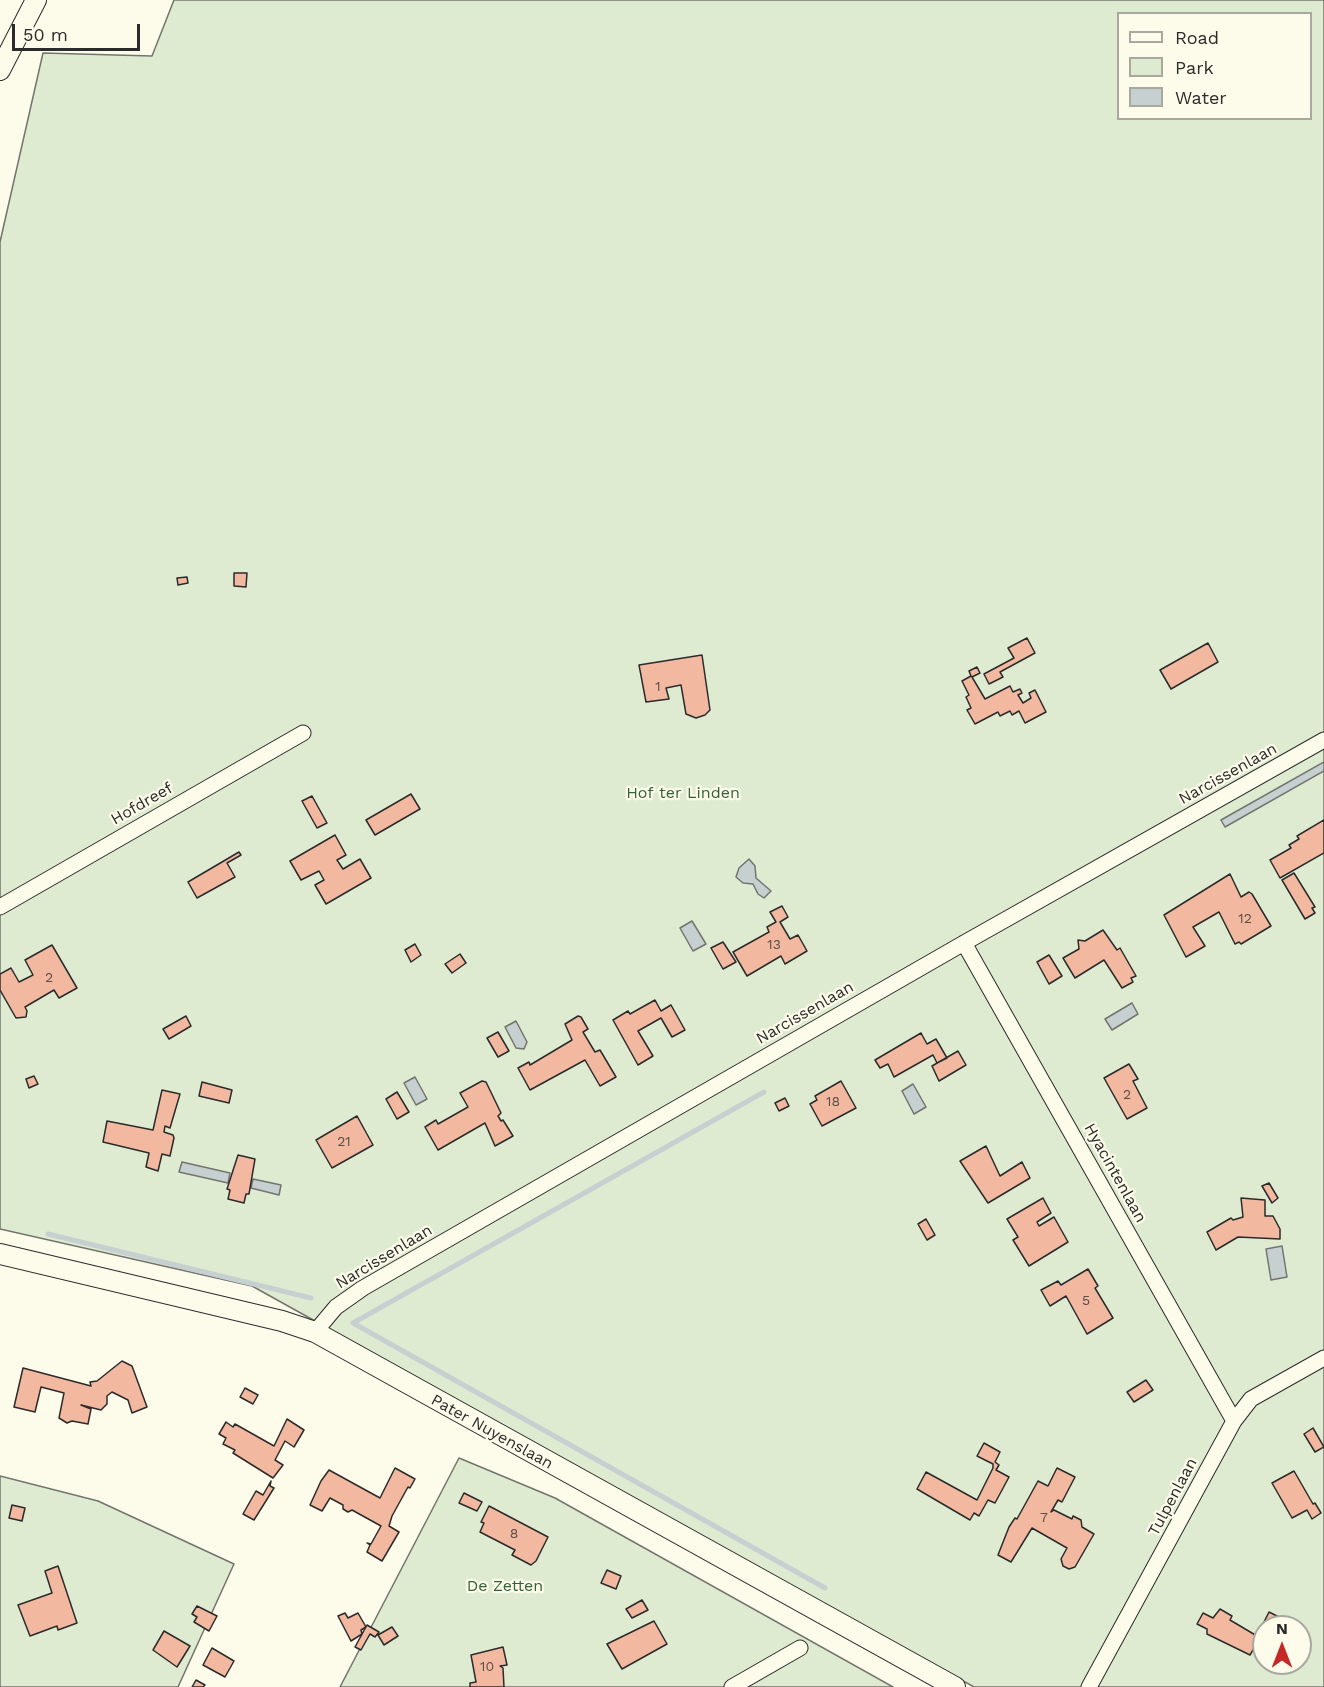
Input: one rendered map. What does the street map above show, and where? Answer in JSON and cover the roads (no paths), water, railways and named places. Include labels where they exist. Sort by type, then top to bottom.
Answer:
[{"type":"street","points":[[0,70],[36,0]]},
{"type":"street","name":"Hofdreef","points":[[0,907],[303,733]]},
{"type":"street","name":"Narcissenlaan","points":[[315,1332],[336,1307],[356,1292],[964,943],[1324,740]]},
{"type":"street","name":"Hyacintenlaan","points":[[964,943],[1234,1421]]},
{"type":"street","name":"Pater Nuyenslaan","points":[[0,1254],[282,1321],[315,1332],[955,1687]]},
{"type":"street","name":"Tulpenlaan","points":[[1089,1687],[1234,1421],[1251,1399],[1324,1358]]},
{"type":"street","points":[[732,1687],[800,1648]]},
{"type":"water","points":[[1324,762],[1324,771],[1225,827],[1221,820]]},
{"type":"water","points":[[749,859],[755,866],[756,878],[771,891],[764,898],[758,894],[753,884],[743,883],[736,877],[739,868]]},
{"type":"water","points":[[692,921],[706,944],[693,951],[680,928]]},
{"type":"water","points":[[1132,1003],[1138,1014],[1112,1030],[1105,1019]]},
{"type":"water","points":[[516,1021],[527,1042],[524,1049],[516,1048],[505,1027]]},
{"type":"water","points":[[415,1077],[427,1099],[416,1105],[404,1083]]},
{"type":"water","points":[[913,1084],[926,1107],[914,1114],[902,1091]]},
{"type":"water","points":[[182,1162],[230,1173],[228,1183],[179,1172]]},
{"type":"water","points":[[253,1179],[281,1185],[279,1195],[251,1188]]},
{"type":"water","points":[[1282,1246],[1287,1277],[1271,1280],[1266,1249]]},
{"type":"waterway","points":[[764,1092],[353,1323],[825,1588]]},
{"type":"waterway","points":[[48,1234],[311,1298]]},
{"type":"park label","name":"Hof ter Linden","points":[[683,793]]},
{"type":"park label","name":"De Zetten","points":[[505,1586]]}]
